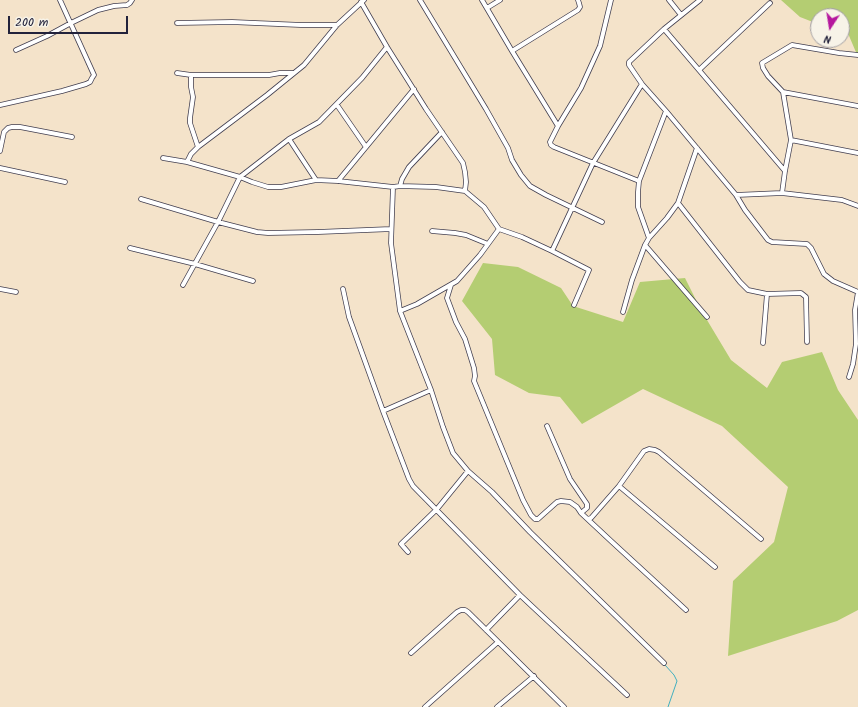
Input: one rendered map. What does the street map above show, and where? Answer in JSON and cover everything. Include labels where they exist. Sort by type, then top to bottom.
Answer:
[{"type":"street","points":[[0,105],[86,84],[90,82],[94,75],[60,0]]},
{"type":"street","points":[[16,50],[98,10],[114,6],[127,5],[132,0]]},
{"type":"street","points":[[420,0],[486,109],[508,148],[512,160],[530,186],[535,190],[602,222]]},
{"type":"street","points":[[482,0],[558,126]]},
{"type":"street","points":[[487,8],[500,0]]},
{"type":"street","points":[[512,51],[578,10],[580,7],[578,0]]},
{"type":"street","points":[[611,0],[600,46],[581,88],[550,139],[550,142],[554,147],[639,181]]},
{"type":"street","points":[[669,0],[681,15]]},
{"type":"street","points":[[700,0],[664,29],[629,62],[629,65],[642,84],[736,195],[745,210],[768,240],[772,242],[807,244],[812,248],[824,274],[832,281],[858,292],[856,344],[853,364],[849,377]]},
{"type":"street","points":[[187,162],[191,154],[198,147],[304,65],[337,25],[362,1],[387,47],[426,109],[463,163],[466,182],[465,191]]},
{"type":"street","points":[[699,70],[770,3]]},
{"type":"street","points":[[177,23],[232,22],[337,25]]},
{"type":"street","points":[[664,29],[785,171]]},
{"type":"street","points":[[782,193],[791,140],[783,92],[768,76],[762,63],[792,44],[858,55]]},
{"type":"street","points":[[183,286],[218,222],[240,177],[289,139],[319,122],[362,78],[387,47]]},
{"type":"street","points":[[177,73],[191,75],[269,75],[293,73]]},
{"type":"street","points":[[191,75],[190,87],[193,97],[190,123],[198,147]]},
{"type":"street","points":[[552,251],[593,163],[642,84]]},
{"type":"street","points":[[338,181],[414,90]]},
{"type":"street","points":[[783,92],[858,106]]},
{"type":"street","points":[[336,105],[366,147]]},
{"type":"street","points":[[649,238],[638,208],[639,181],[666,111]]},
{"type":"street","points":[[0,151],[4,132],[8,128],[12,127],[20,127],[72,137]]},
{"type":"street","points":[[400,186],[409,167],[442,132]]},
{"type":"street","points":[[289,139],[316,180]]},
{"type":"street","points":[[791,140],[858,153]]},
{"type":"street","points":[[623,312],[645,245],[678,203],[697,148]]},
{"type":"street","points":[[163,158],[187,162],[240,177],[268,187],[280,187],[316,180],[392,187],[436,187],[465,191],[484,207],[499,229],[522,237],[589,270],[574,305]]},
{"type":"street","points":[[0,168],[65,182]]},
{"type":"street","points":[[392,187],[391,243],[400,311],[431,390],[442,427],[453,453],[468,471],[492,492],[536,538],[664,663]]},
{"type":"street","points":[[736,195],[782,193],[842,200],[858,206]]},
{"type":"street","points":[[141,199],[257,232],[318,232],[391,229]]},
{"type":"street","points":[[678,203],[740,282],[748,290],[767,294],[801,293],[806,297],[807,342]]},
{"type":"street","points":[[400,311],[417,304],[457,281],[499,229]]},
{"type":"street","points":[[432,231],[466,235],[488,244]]},
{"type":"street","points":[[645,245],[707,317]]},
{"type":"street","points":[[130,248],[195,264],[253,281]]},
{"type":"street","points":[[451,285],[447,298],[456,322],[465,338],[474,368],[474,382],[523,500],[531,515],[535,519],[538,519],[557,502],[570,502],[686,610]]},
{"type":"street","points":[[0,289],[16,292]]},
{"type":"street","points":[[343,289],[349,317],[383,411],[413,486],[520,595],[627,695]]},
{"type":"street","points":[[763,343],[767,294]]},
{"type":"street","points":[[383,411],[431,390]]},
{"type":"street","points":[[546,426],[570,479],[587,504],[587,508],[581,513]]},
{"type":"street","points":[[588,519],[591,518],[619,486],[644,451],[649,449],[659,452],[761,539]]},
{"type":"street","points":[[408,552],[401,544],[437,509],[468,471]]},
{"type":"street","points":[[619,486],[715,567]]},
{"type":"street","points":[[486,630],[520,595]]},
{"type":"street","points":[[411,653],[461,610],[468,612],[564,707]]},
{"type":"street","points":[[425,707],[498,642]]},
{"type":"street","points":[[497,707],[534,676]]},
{"type":"green space","points":[[781,0],[858,0],[858,57],[850,38],[850,8],[810,8],[810,21],[800,17]]},
{"type":"green space","points":[[483,263],[518,267],[561,288],[573,306],[623,322],[640,282],[685,278],[701,310],[731,360],[767,388],[782,362],[822,352],[838,390],[858,420],[858,610],[837,621],[728,656],[733,581],[774,542],[788,487],[722,426],[643,389],[582,424],[560,397],[529,393],[495,375],[492,339],[462,301]]},
{"type":"waterway","points":[[665,665],[677,681],[668,707]]}]
